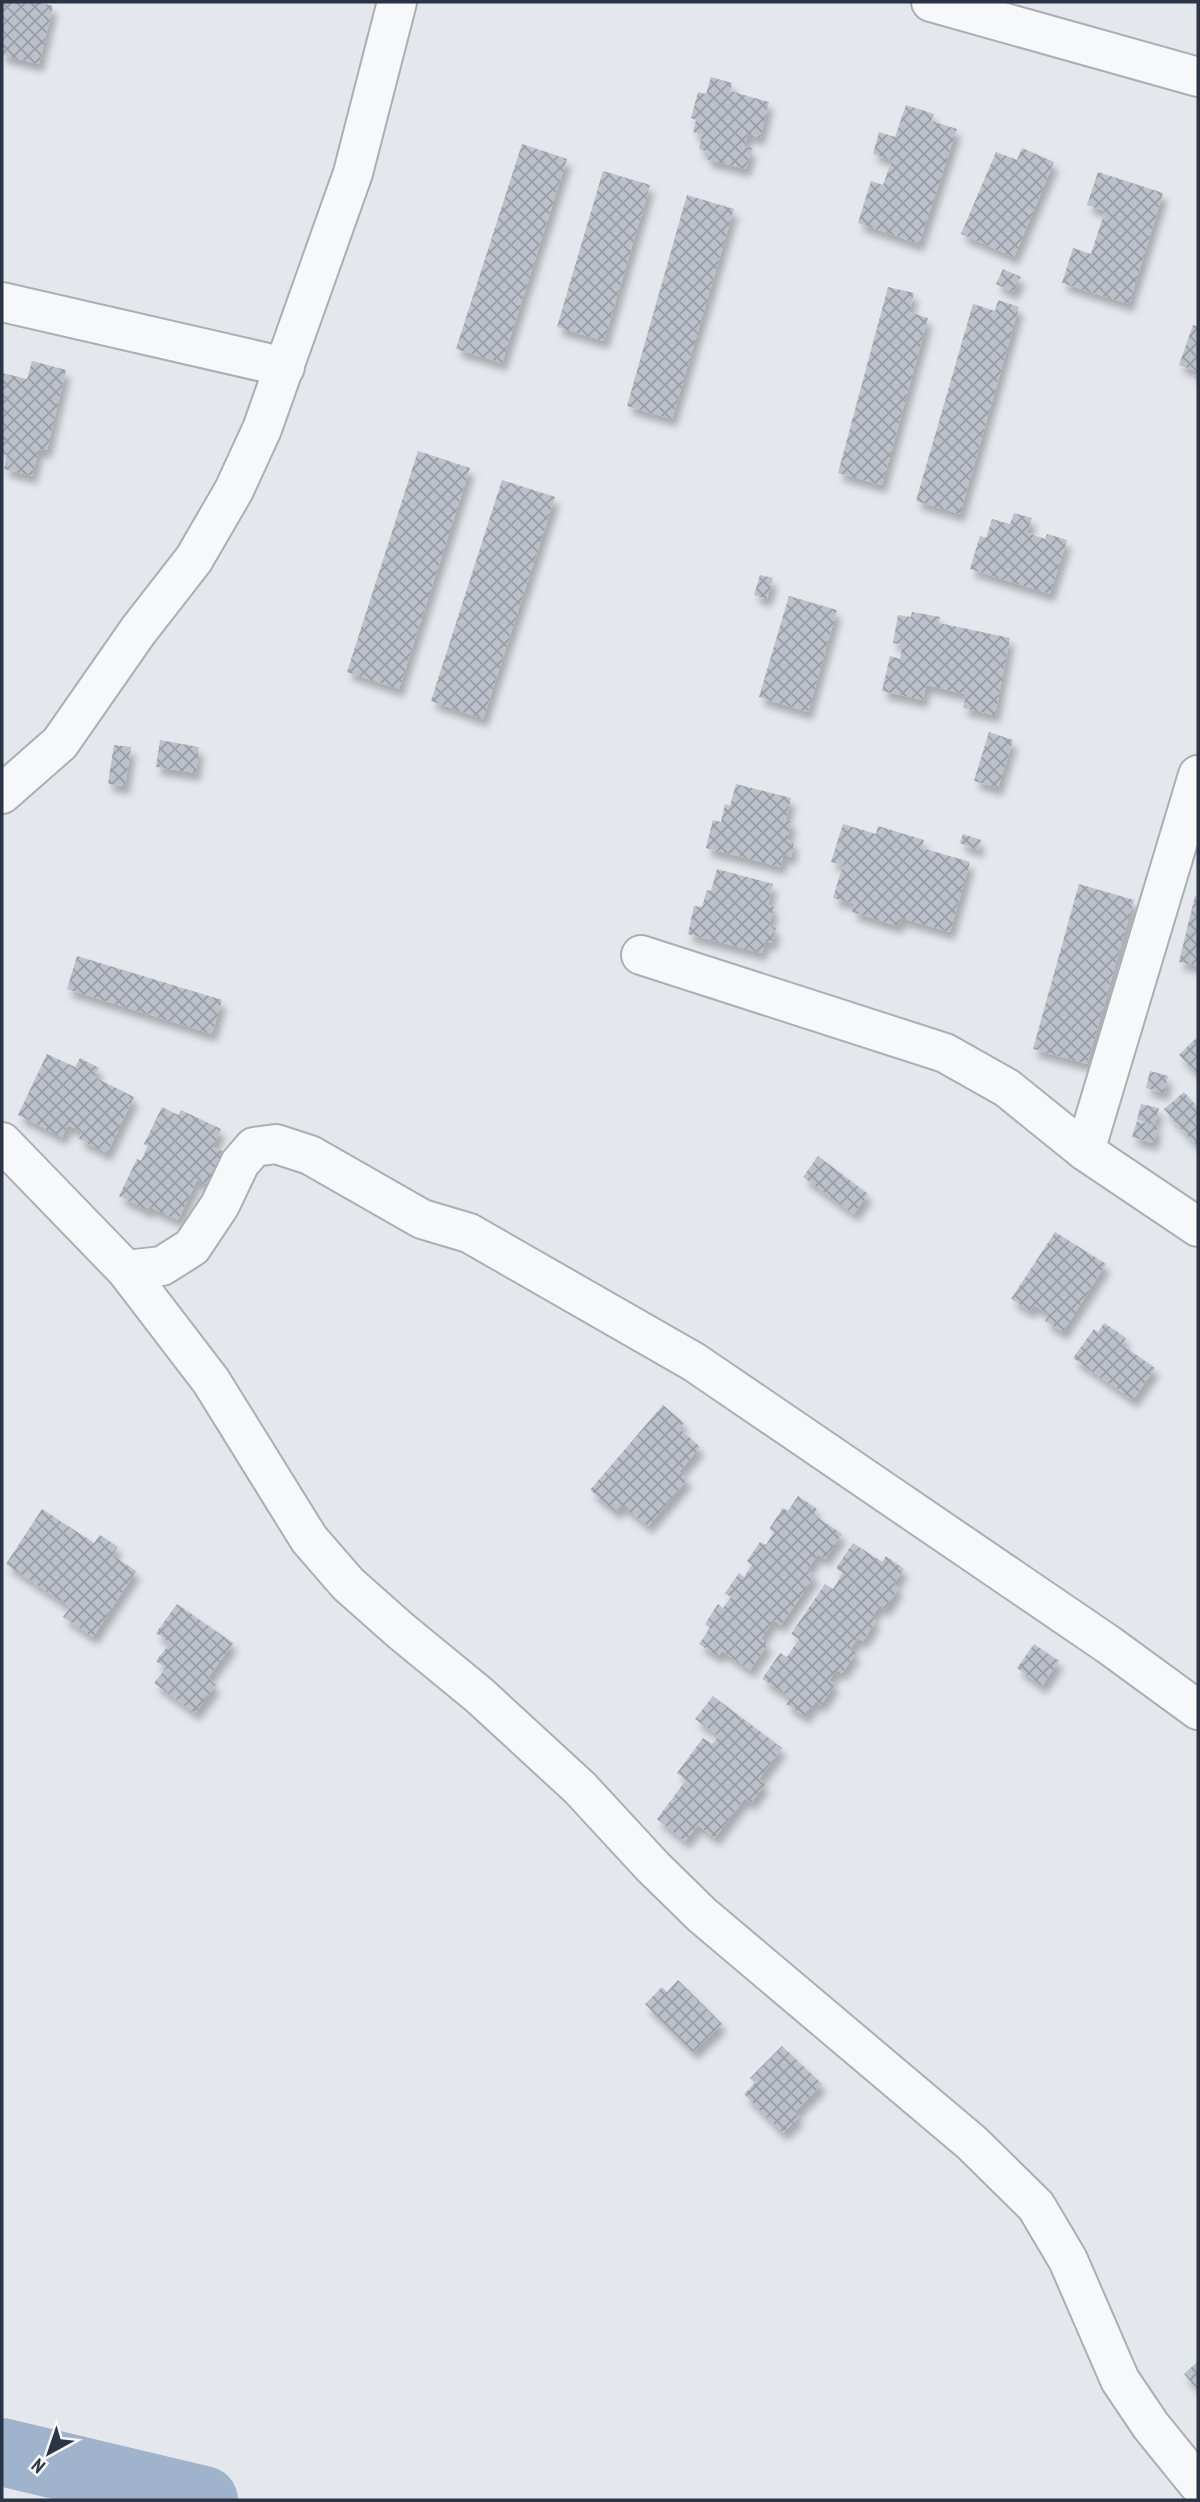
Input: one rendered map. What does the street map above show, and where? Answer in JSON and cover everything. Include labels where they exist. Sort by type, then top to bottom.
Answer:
[{"type":"street","points":[[2,794],[60,743],[138,631],[194,559],[234,490],[262,429],[353,173],[397,2]]},
{"type":"street","points":[[931,2],[1198,77]]},
{"type":"street","points":[[2,302],[285,366]]},
{"type":"street","points":[[1085,1151],[1198,775]]},
{"type":"street","points":[[641,955],[946,1054],[1007,1088],[1085,1151],[1198,1227]]},
{"type":"street","points":[[2,1142],[126,1270],[211,1381],[309,1539],[348,1584],[401,1632],[479,1695],[580,1788],[702,1915],[972,2143],[1036,2206],[1068,2260],[1120,2380],[1151,2426],[1198,2484]]},
{"type":"street","points":[[126,1270],[162,1266],[192,1247],[220,1205],[240,1163],[254,1147],[276,1144],[310,1155],[422,1219],[469,1233],[694,1362],[1109,1645],[1198,1710]]},
{"type":"building","points":[[2,2],[37,2],[53,6],[39,64],[2,55]]},
{"type":"building","points":[[711,77],[732,83],[730,91],[769,102],[760,138],[748,134],[744,146],[752,148],[746,169],[706,159],[708,152],[699,149],[702,135],[693,132],[696,120],[691,118],[698,92],[706,94]]},
{"type":"building","points":[[906,105],[934,114],[931,121],[957,129],[919,244],[858,223],[871,181],[883,185],[892,160],[873,154],[879,132],[895,137]]},
{"type":"building","points":[[522,144],[567,159],[502,363],[456,349]]},
{"type":"building","points":[[1022,148],[1054,162],[1014,257],[961,234],[996,152],[1017,160]]},
{"type":"building","points":[[603,171],[650,185],[604,341],[557,327]]},
{"type":"building","points":[[1098,172],[1163,193],[1129,304],[1062,283],[1073,248],[1091,254],[1105,211],[1087,205]]},
{"type":"building","points":[[687,195],[734,209],[672,419],[627,406]]},
{"type":"building","points":[[1003,269],[1021,277],[1013,292],[996,284]]},
{"type":"building","points":[[888,287],[914,293],[909,312],[928,318],[882,485],[838,473]]},
{"type":"building","points":[[998,300],[1019,307],[960,514],[916,501],[973,304],[995,311]]},
{"type":"building","points":[[1193,325],[1198,326],[1198,380],[1193,378],[1196,371],[1179,365]]},
{"type":"building","points":[[32,361],[66,370],[47,450],[39,449],[32,476],[4,469],[7,455],[2,454],[2,373],[27,379]]},
{"type":"building","points":[[418,451],[470,468],[399,689],[347,672]]},
{"type":"building","points":[[502,480],[555,497],[483,719],[431,701]]},
{"type":"building","points":[[1014,513],[1032,518],[1027,533],[1045,539],[1047,534],[1067,540],[1050,594],[970,569],[980,536],[986,538],[992,519],[1010,524]]},
{"type":"building","points":[[760,575],[773,578],[767,599],[754,595]]},
{"type":"building","points":[[789,596],[837,610],[808,712],[759,697]]},
{"type":"building","points":[[912,612],[940,617],[939,623],[1010,638],[995,715],[963,708],[966,694],[926,685],[923,700],[882,691],[890,656],[900,659],[903,645],[893,643],[898,615],[911,617]]},
{"type":"building","points":[[989,732],[1013,740],[998,788],[974,781]]},
{"type":"building","points":[[160,740],[199,747],[196,773],[156,767]]},
{"type":"building","points":[[114,745],[131,747],[125,786],[108,784]]},
{"type":"building","points":[[736,784],[791,798],[786,820],[792,821],[787,840],[794,842],[791,857],[783,855],[781,867],[706,848],[713,820],[721,822],[725,804],[730,806]]},
{"type":"building","points":[[843,824],[876,834],[878,826],[924,840],[922,848],[970,862],[950,932],[901,918],[898,926],[852,912],[855,904],[833,898],[843,865],[831,862]]},
{"type":"building","points":[[963,834],[981,840],[978,850],[960,843]]},
{"type":"building","points":[[717,869],[773,884],[768,905],[774,907],[769,926],[776,928],[772,943],[765,941],[762,953],[688,934],[694,906],[702,907],[707,890],[711,891]]},
{"type":"building","points":[[1079,884],[1134,900],[1087,1064],[1033,1049]]},
{"type":"building","points":[[1195,896],[1198,897],[1198,966],[1179,962]]},
{"type":"building","points":[[77,956],[222,1000],[212,1034],[67,989]]},
{"type":"building","points":[[1198,1036],[1198,1074],[1179,1055]]},
{"type":"building","points":[[47,1054],[75,1067],[80,1058],[99,1068],[94,1077],[134,1097],[107,1153],[79,1139],[82,1132],[68,1125],[62,1137],[18,1115]]},
{"type":"building","points":[[1150,1071],[1168,1076],[1164,1093],[1146,1088]]},
{"type":"building","points":[[1184,1092],[1198,1108],[1198,1141],[1195,1144],[1164,1109]]},
{"type":"building","points":[[1141,1104],[1159,1108],[1155,1124],[1137,1120]]},
{"type":"building","points":[[162,1107],[178,1115],[181,1110],[221,1129],[213,1147],[224,1152],[208,1184],[197,1180],[178,1220],[150,1207],[149,1211],[119,1196],[137,1159],[141,1161],[148,1146],[144,1144]]},
{"type":"building","points":[[1137,1121],[1158,1127],[1153,1143],[1132,1137]]},
{"type":"building","points":[[818,1156],[868,1194],[854,1214],[803,1177]]},
{"type":"building","points":[[1055,1232],[1106,1264],[1063,1332],[1045,1321],[1049,1314],[1034,1305],[1030,1311],[1011,1299]]},
{"type":"building","points":[[1104,1323],[1126,1338],[1122,1345],[1155,1368],[1133,1400],[1073,1358],[1094,1329],[1098,1332]]},
{"type":"building","points":[[663,1405],[684,1423],[679,1428],[700,1447],[679,1472],[688,1479],[648,1526],[622,1505],[616,1512],[590,1490]]},
{"type":"building","points":[[798,1496],[817,1509],[814,1515],[842,1534],[825,1559],[818,1554],[807,1570],[815,1575],[781,1625],[773,1620],[761,1639],[768,1644],[750,1670],[722,1651],[718,1656],[699,1644],[710,1628],[705,1624],[718,1604],[723,1608],[731,1597],[725,1593],[739,1573],[744,1577],[752,1565],[747,1561],[760,1542],[766,1545],[774,1532],[769,1529],[783,1508],[788,1511]]},
{"type":"building","points":[[42,1509],[94,1543],[100,1535],[118,1547],[112,1555],[136,1571],[93,1637],[63,1617],[70,1607],[6,1564]]},
{"type":"building","points":[[853,1543],[882,1562],[886,1556],[904,1569],[894,1584],[899,1588],[885,1609],[880,1605],[871,1618],[876,1621],[863,1641],[858,1638],[850,1649],[856,1653],[842,1673],[837,1670],[829,1680],[835,1684],[821,1705],[816,1701],[805,1716],[786,1704],[790,1697],[762,1679],[780,1653],[787,1657],[799,1639],[791,1634],[825,1584],[833,1589],[843,1573],[836,1568]]},
{"type":"building","points":[[177,1604],[233,1643],[208,1678],[216,1685],[195,1713],[154,1683],[166,1668],[156,1661],[170,1643],[156,1633]]},
{"type":"building","points":[[1034,1644],[1059,1661],[1042,1686],[1017,1668]]},
{"type":"building","points":[[713,1696],[782,1748],[759,1779],[765,1784],[751,1803],[745,1798],[715,1838],[698,1825],[685,1841],[657,1819],[686,1780],[677,1773],[703,1738],[712,1744],[719,1736],[695,1719]]},
{"type":"building","points":[[678,1980],[722,2024],[693,2052],[645,2004],[662,1987],[667,1992]]},
{"type":"building","points":[[782,2046],[822,2084],[795,2112],[799,2117],[783,2133],[744,2094],[755,2083],[750,2078]]},
{"type":"building","points":[[1198,2361],[1198,2390],[1184,2374]]},
{"type":"waterway","points":[[2,2452],[204,2500]]}]
